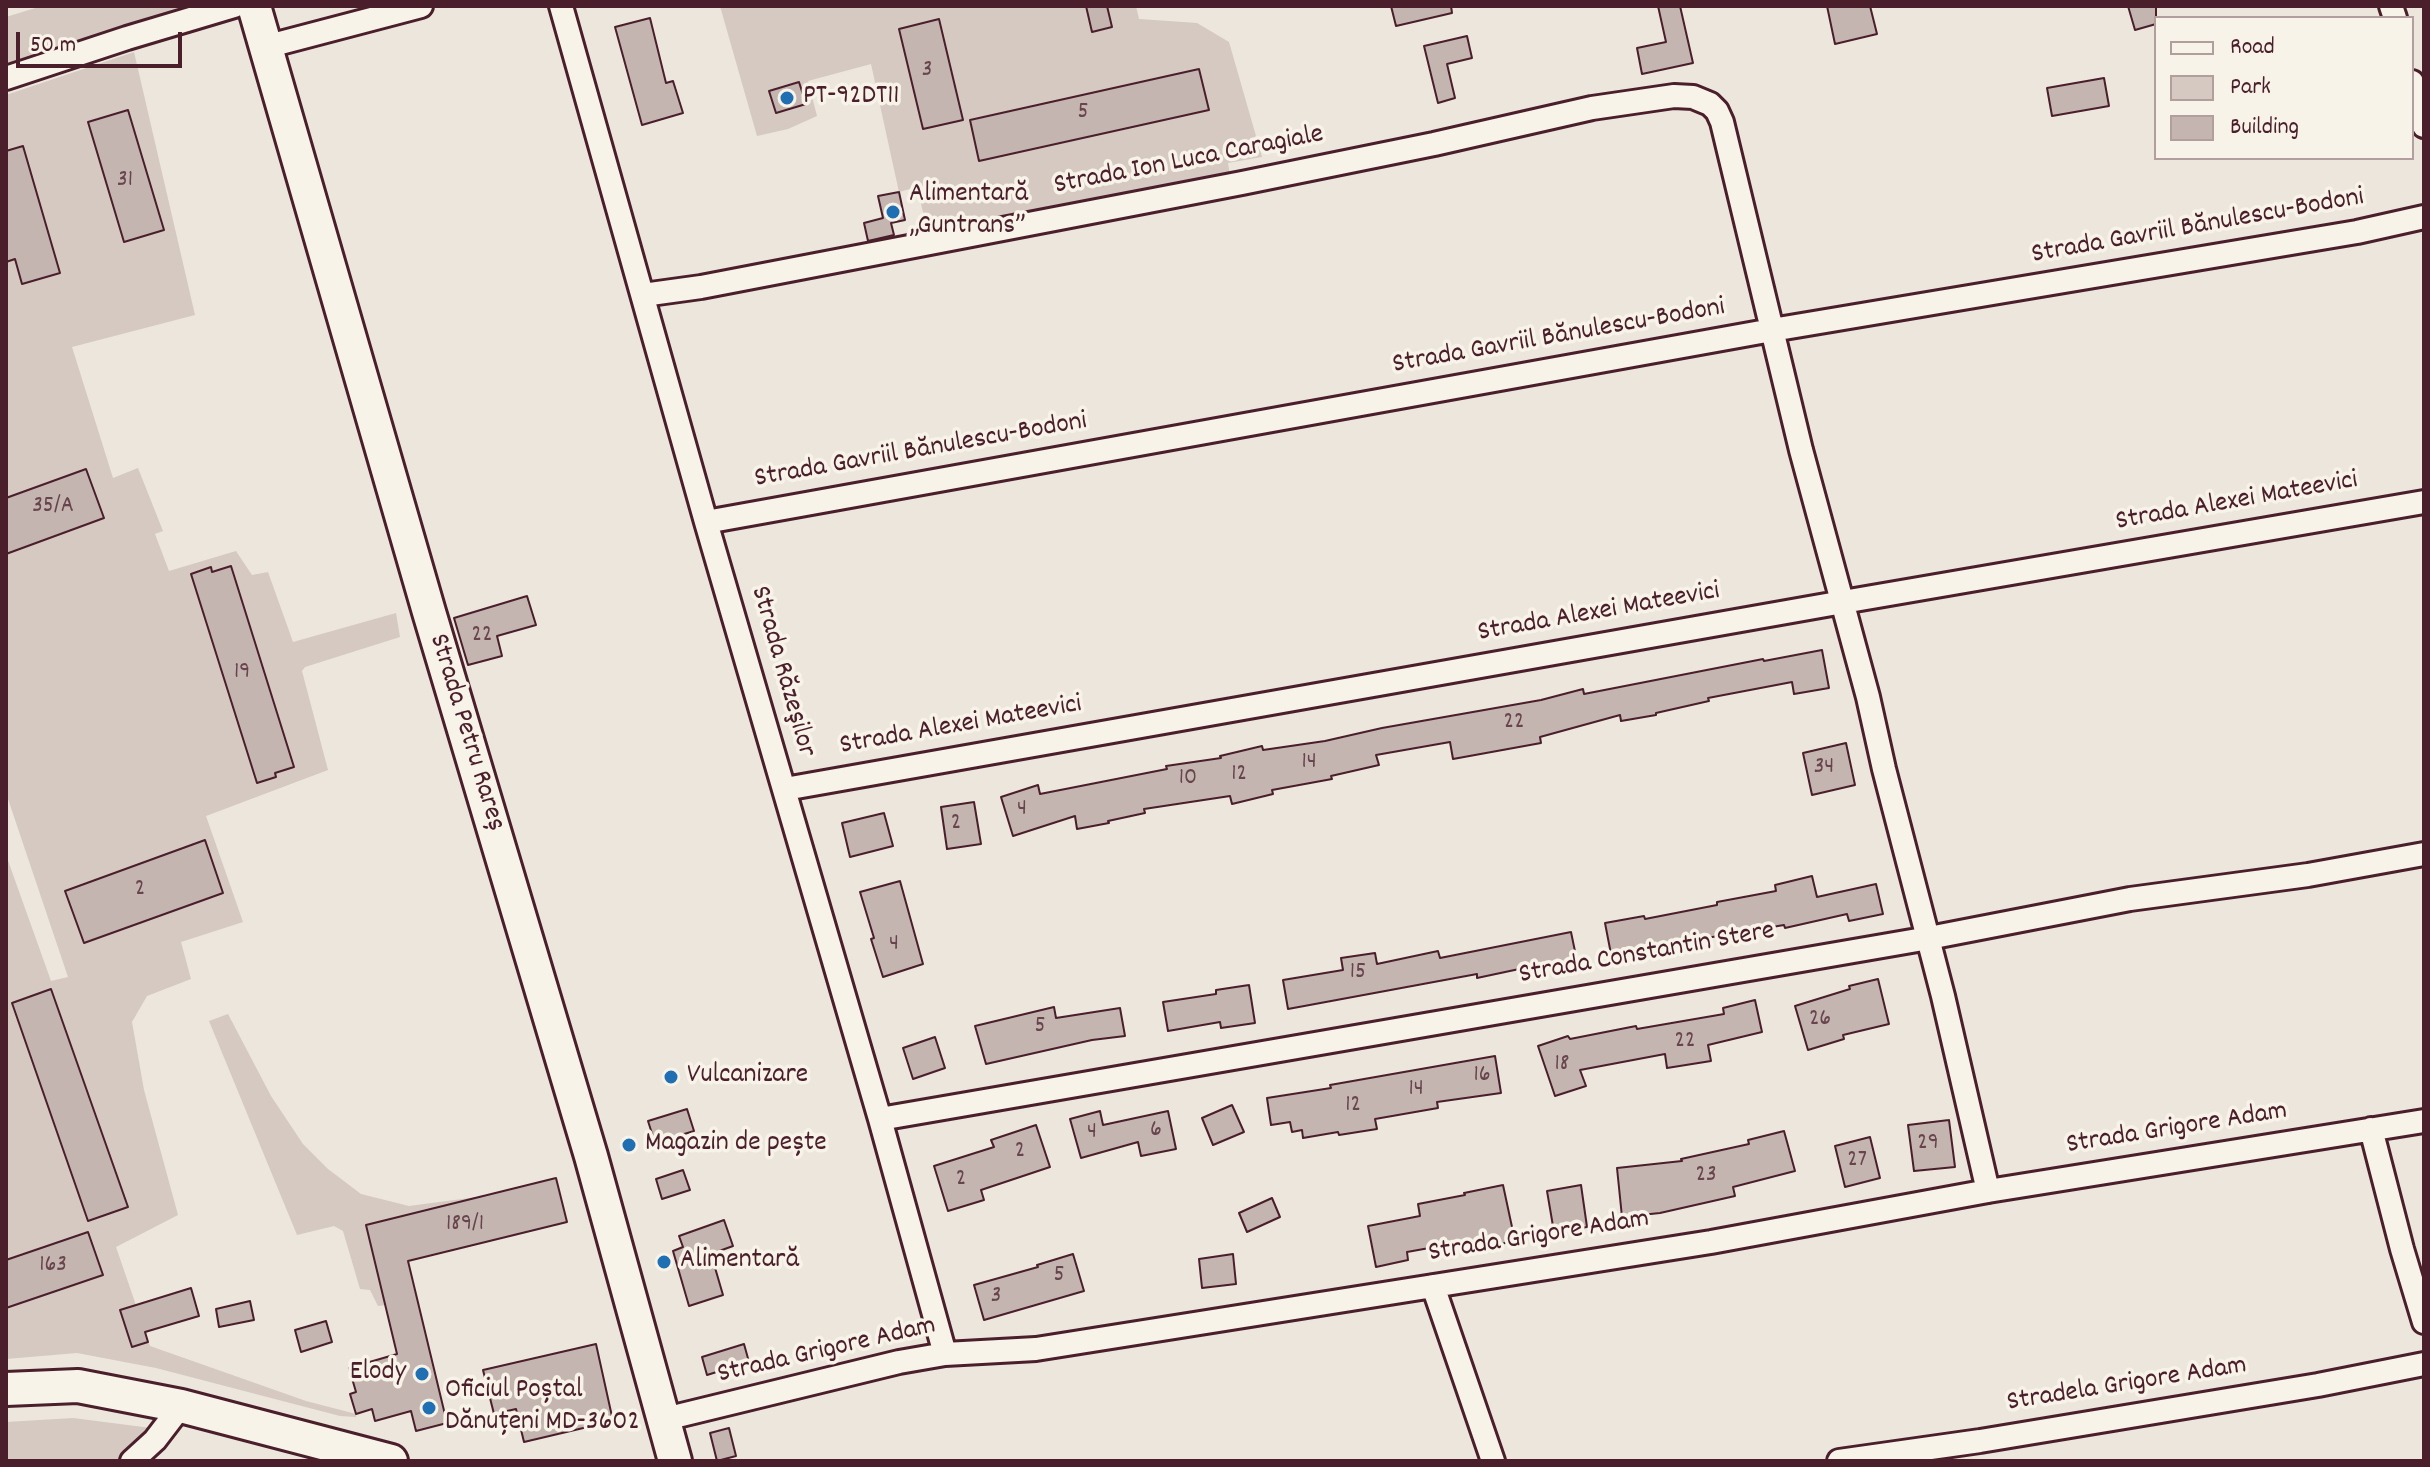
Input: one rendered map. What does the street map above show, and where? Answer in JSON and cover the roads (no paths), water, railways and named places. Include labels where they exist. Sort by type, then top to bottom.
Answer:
[{"type":"main road","name":"Strada Petru Rareș","points":[[254,6],[586,1140],[675,1461]]},
{"type":"main road","points":[[6,1389],[78,1386],[181,1406],[391,1461]]},
{"type":"street","points":[[6,78],[234,6]]},
{"type":"street","points":[[265,47],[421,6]]},
{"type":"street","name":"Strada Răzeşilor","points":[[561,6],[945,1354]]},
{"type":"street","points":[[2414,89],[2424,126]]},
{"type":"street","name":"Strada Ion Luca Caragiale","points":[[643,295],[701,287],[1227,186],[1592,108],[1674,96],[1699,98],[1714,106],[1722,122],[1772,330]]},
{"type":"street","name":"Strada Gavriil Bănulescu-Bodoni","points":[[706,522],[1772,330],[2357,232],[2424,217]]},
{"type":"street","points":[[1772,330],[1929,938],[1988,1191]]},
{"type":"street","name":"Strada Alexei Mateevici","points":[[785,789],[2424,502]]},
{"type":"street","name":"Strada Constantin Stere","points":[[880,1119],[1929,938],[2130,899],[2308,875],[2424,854]]},
{"type":"street","name":"Strada Grigore Adam","points":[[665,1419],[899,1362],[945,1354],[1036,1349],[1711,1242],[1988,1191],[2424,1121]]},
{"type":"street","points":[[2371,1129],[2424,1322]]},
{"type":"street","points":[[1433,1286],[1493,1461]]},
{"type":"street","name":"Stradela Grigore Adam","points":[[1839,1461],[2318,1385],[2424,1364]]},
{"type":"street","points":[[132,1461],[155,1440],[181,1406]]},
{"type":"place","name":"PT-92DT11","points":[[787,98]]},
{"type":"place","name":"Alimentară „Guntrans”","points":[[893,212]]},
{"type":"place","name":"Vulcanizare","points":[[671,1077]]},
{"type":"place","name":"Magazin de pește","points":[[629,1145]]},
{"type":"place","name":"Alimentară","points":[[664,1262]]},
{"type":"place","name":"Elody","points":[[422,1374]]},
{"type":"place","name":"Oficiul Poștal Dănuțeni MD-3602","points":[[429,1408]]}]
